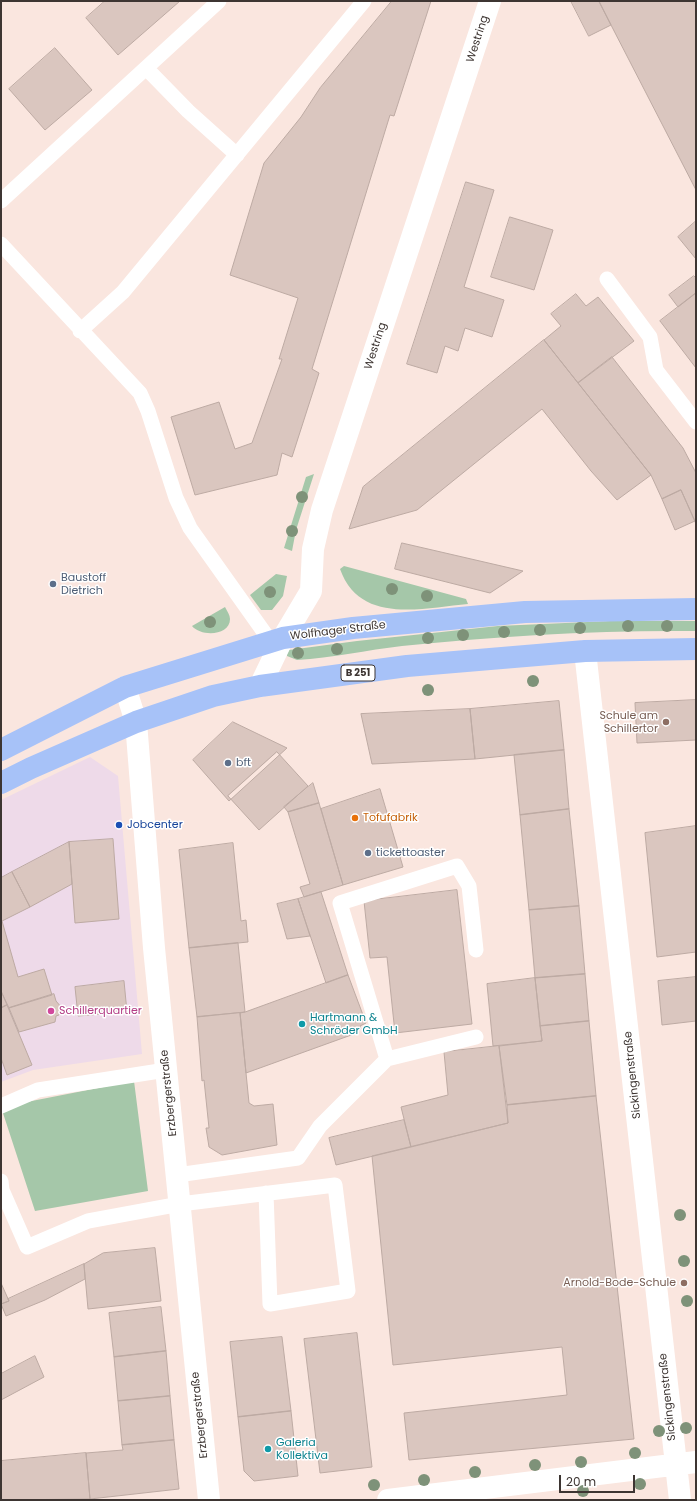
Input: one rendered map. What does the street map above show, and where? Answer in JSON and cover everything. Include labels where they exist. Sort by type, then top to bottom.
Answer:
[{"type":"main road","name":"Wolfhager Straße","points":[[1,750],[125,687],[277,640],[353,628],[525,612],[696,609]]},
{"type":"main road","name":"B 251","points":[[1,783],[37,765],[136,722],[213,696],[260,686],[407,666],[585,651],[696,649]]},
{"type":"street","name":"Westring","points":[[260,686],[277,640],[311,590],[313,549],[322,510],[490,1]]},
{"type":"street","name":"Sickingenstraße","points":[[585,651],[686,1464],[680,1500]]},
{"type":"street","name":"Erzbergerstraße","points":[[125,687],[136,722],[154,948],[209,1500]]},
{"type":"street","points":[[388,1500],[686,1464]]},
{"type":"lane","points":[[1,201],[219,1]]},
{"type":"lane","points":[[80,330],[123,292],[364,1]]},
{"type":"lane","points":[[146,68],[188,111],[237,155]]},
{"type":"lane","points":[[1,244],[140,393],[148,411],[176,498],[190,528],[277,640]]},
{"type":"lane","points":[[607,279],[650,337],[656,370],[696,422]]},
{"type":"lane","points":[[388,1059],[340,903],[457,866],[469,886],[476,950]]},
{"type":"lane","points":[[177,1175],[298,1158],[320,1126],[388,1059],[476,1038]]},
{"type":"lane","points":[[1,1106],[38,1090],[166,1070]]},
{"type":"lane","points":[[1,1181],[2,1190],[27,1247],[88,1221],[180,1204],[266,1193],[335,1185],[348,1291],[270,1304],[266,1193]]},
{"type":"shaded area","points":[[90,757],[118,776],[142,1054],[33,1070],[1,1082],[1,800]]},
{"type":"green space","points":[[314,474],[296,530],[292,551],[284,548],[306,477]]},
{"type":"green space","points":[[344,566],[466,599],[468,604],[413,609],[394,609],[377,606],[362,599],[349,587],[340,569]]},
{"type":"green space","points":[[276,574],[287,576],[283,596],[272,610],[261,610],[250,595]]},
{"type":"green space","points":[[225,607],[229,614],[229,625],[220,632],[202,632],[196,630],[192,626]]},
{"type":"green space","points":[[610,621],[696,621],[696,631],[586,633],[476,639],[402,646],[310,659],[297,660],[287,656],[289,650],[357,641],[498,626]]},
{"type":"green space","points":[[134,1081],[148,1191],[35,1211],[1,1107]]},
{"type":"building","points":[[105,1],[180,1],[118,55],[86,18]]},
{"type":"building","points":[[392,1],[431,1],[394,116],[390,115],[312,369],[319,373],[292,457],[282,453],[277,475],[195,495],[171,417],[219,402],[235,449],[252,443],[282,359],[279,359],[298,298],[230,275],[264,163],[301,117],[320,88]]},
{"type":"building","points":[[571,1],[599,1],[611,25],[589,36]]},
{"type":"building","points":[[599,1],[696,1],[696,190],[611,25]]},
{"type":"building","points":[[55,48],[92,90],[45,130],[9,89]]},
{"type":"building","points":[[466,182],[494,190],[464,287],[504,300],[492,337],[465,328],[458,351],[445,346],[437,373],[407,364]]},
{"type":"building","points":[[510,217],[553,230],[534,290],[491,277]]},
{"type":"building","points":[[696,221],[696,259],[678,237]]},
{"type":"building","points":[[694,276],[696,278],[696,293],[678,307],[669,295]]},
{"type":"building","points":[[696,293],[696,368],[660,321]]},
{"type":"building","points":[[576,294],[586,306],[598,297],[634,341],[578,383],[544,340],[561,326],[551,314]]},
{"type":"building","points":[[544,340],[651,475],[617,500],[591,471],[542,409],[417,510],[349,529],[363,487]]},
{"type":"building","points":[[612,357],[683,448],[696,473],[696,524],[681,490],[662,499],[651,475],[578,383]]},
{"type":"building","points":[[681,490],[695,521],[675,530],[662,499]]},
{"type":"building","points":[[402,543],[523,571],[490,593],[395,569]]},
{"type":"building","name":"Schule am Schillertor","points":[[696,700],[696,740],[637,743],[635,703]]},
{"type":"building","points":[[559,701],[564,750],[475,759],[470,709]]},
{"type":"building","points":[[470,709],[475,759],[372,764],[361,714]]},
{"type":"building","points":[[233,722],[287,748],[229,801],[193,760]]},
{"type":"building","points":[[564,750],[569,809],[520,815],[514,755]]},
{"type":"building","points":[[277,752],[308,786],[259,830],[228,796]]},
{"type":"building","points":[[313,783],[319,803],[288,812],[284,807]]},
{"type":"building","points":[[380,789],[403,867],[343,885],[321,809]]},
{"type":"building","points":[[319,803],[343,885],[304,897],[300,887],[310,884],[288,812]]},
{"type":"building","points":[[569,809],[579,906],[529,910],[520,815]]},
{"type":"building","points":[[696,826],[696,952],[657,957],[645,833]]},
{"type":"building","points":[[113,839],[119,919],[75,923],[69,842]]},
{"type":"building","points":[[69,842],[72,884],[30,907],[12,872]]},
{"type":"building","points":[[233,843],[241,921],[246,920],[248,942],[189,948],[179,850]]},
{"type":"building","points":[[12,872],[30,907],[2,921],[18,977],[44,969],[52,995],[9,1008],[1,991],[1,878]]},
{"type":"building","points":[[457,890],[472,1024],[395,1033],[387,957],[370,958],[364,901]]},
{"type":"building","points":[[321,892],[348,975],[326,983],[298,899]]},
{"type":"building","points":[[298,899],[310,936],[287,939],[277,904]]},
{"type":"building","points":[[579,906],[585,974],[535,978],[529,910]]},
{"type":"building","points":[[238,943],[245,1012],[197,1017],[189,948]]},
{"type":"building","points":[[585,974],[589,1021],[540,1026],[535,978]]},
{"type":"building","name":"Hartmann & Schröder GmbH","points":[[348,975],[366,1023],[360,1026],[361,1029],[354,1032],[354,1034],[246,1073],[240,1013]]},
{"type":"building","points":[[696,977],[696,1021],[662,1025],[658,981]]},
{"type":"building","points":[[535,978],[542,1041],[493,1046],[487,984]]},
{"type":"building","points":[[124,981],[127,1012],[78,1016],[75,987]]},
{"type":"building","points":[[1,991],[7,1005],[1,1008]]},
{"type":"building","points":[[54,994],[56,1001],[62,1008],[59,1015],[56,1016],[55,1022],[19,1032],[9,1008]]},
{"type":"building","points":[[7,1005],[32,1065],[7,1075],[1,1058],[1,1008]]},
{"type":"building","points":[[240,1013],[249,1103],[254,1106],[273,1104],[277,1145],[222,1155],[209,1147],[206,1128],[209,1128],[204,1080],[202,1081],[197,1017]]},
{"type":"building","points":[[589,1021],[596,1096],[507,1105],[499,1046],[542,1041],[540,1026]]},
{"type":"building","points":[[499,1046],[508,1123],[411,1147],[401,1107],[448,1095],[444,1052]]},
{"type":"building","points":[[596,1096],[634,1439],[409,1460],[404,1413],[567,1395],[562,1347],[393,1365],[372,1156],[508,1123],[507,1105]]},
{"type":"building","points":[[404,1120],[411,1147],[336,1165],[329,1138]]},
{"type":"building","points":[[155,1248],[161,1301],[88,1309],[84,1264],[103,1253]]},
{"type":"building","points":[[84,1264],[85,1279],[45,1300],[6,1316],[1,1304],[9,1301],[8,1299]]},
{"type":"building","points":[[1,1283],[9,1301],[1,1304]]},
{"type":"building","points":[[161,1307],[166,1351],[114,1357],[109,1313]]},
{"type":"building","points":[[357,1333],[372,1467],[320,1473],[304,1339]]},
{"type":"building","points":[[282,1337],[291,1411],[238,1417],[230,1342]]},
{"type":"building","points":[[166,1351],[170,1396],[118,1401],[114,1357]]},
{"type":"building","points":[[35,1356],[44,1377],[1,1400],[1,1374]]},
{"type":"building","points":[[170,1396],[174,1440],[122,1445],[118,1401]]},
{"type":"building","points":[[291,1411],[298,1476],[254,1481],[244,1471],[238,1417]]},
{"type":"building","points":[[174,1440],[179,1489],[90,1499],[86,1453],[123,1450],[122,1445]]},
{"type":"building","points":[[86,1453],[90,1499],[1,1500],[1,1461]]},
{"type":"place","name":"Baustoff Dietrich","points":[[53,584]]},
{"type":"place","name":"Schule am Schillertor","points":[[666,722]]},
{"type":"place","name":"bft","points":[[228,763]]},
{"type":"place","name":"Tofufabrik","points":[[355,818]]},
{"type":"place","name":"Jobcenter","points":[[119,825]]},
{"type":"place","name":"tickettoaster","points":[[368,853]]},
{"type":"place","name":"Schillerquartier","points":[[51,1011]]},
{"type":"place","name":"Hartmann & Schröder GmbH","points":[[302,1024]]},
{"type":"place","name":"Arnold-Bode-Schule","points":[[684,1283]]},
{"type":"place","name":"Galeria Kollektiva","points":[[268,1449]]}]
